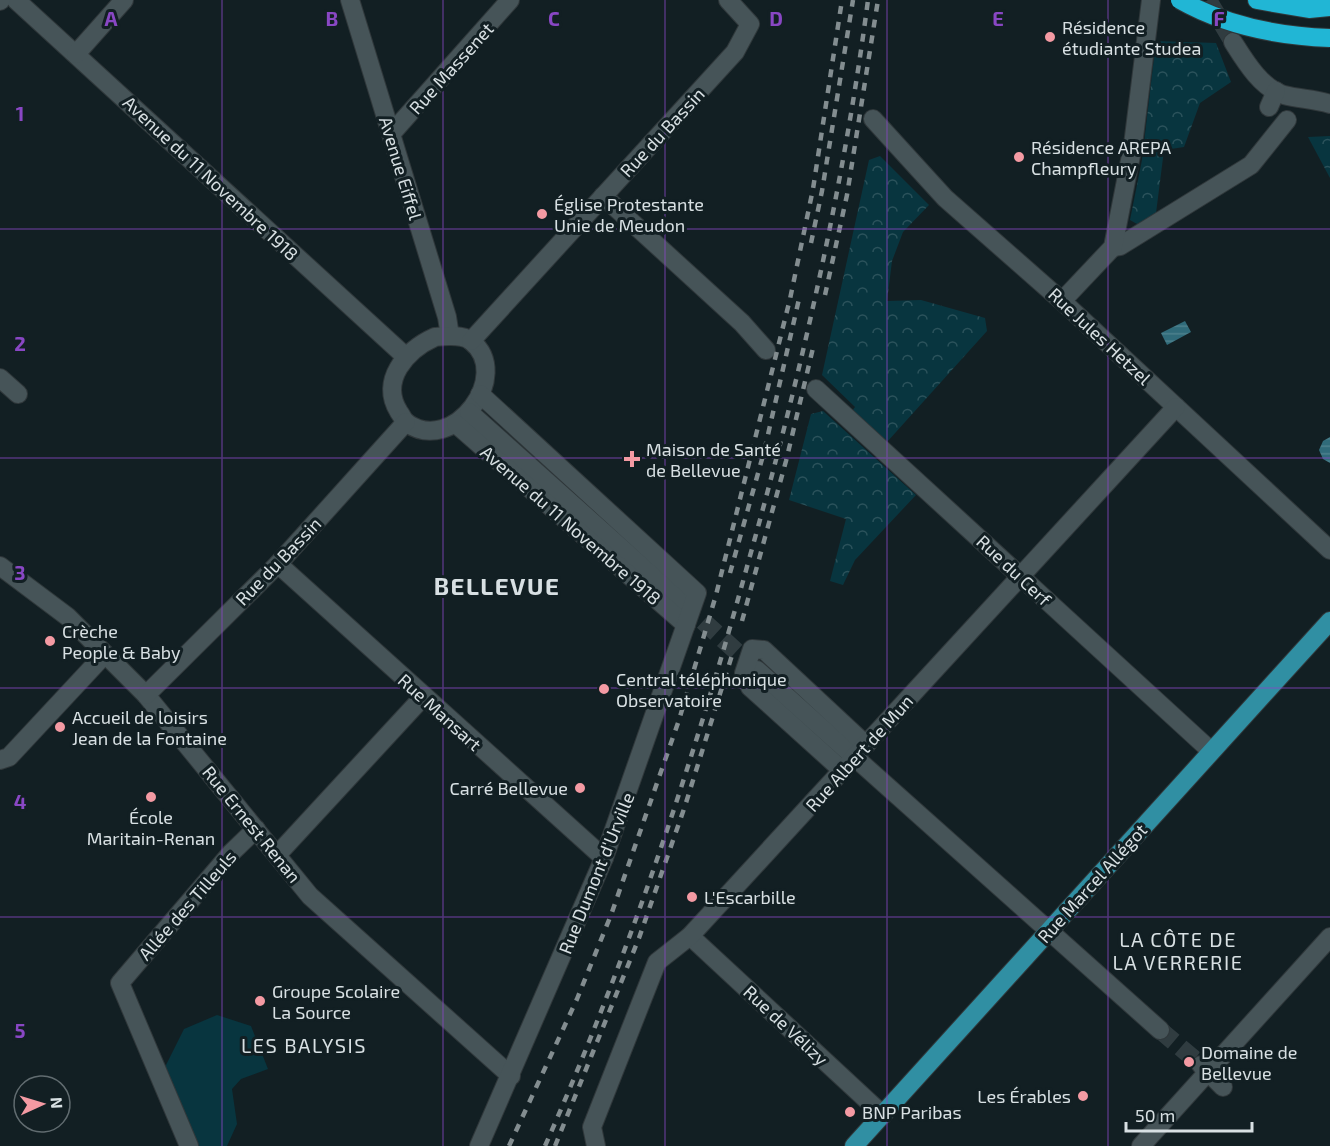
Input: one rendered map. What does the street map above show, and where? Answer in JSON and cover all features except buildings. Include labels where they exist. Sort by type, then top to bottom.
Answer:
[{"type":"highway","points":[[1180,0],[1202,12],[1281,36],[1330,38]]},
{"type":"highway","points":[[1257,0],[1309,9],[1330,7]]},
{"type":"main road","name":"Rue Marcel Allégot","points":[[854,1146],[1211,751],[1327,630]]},
{"type":"street","name":"Avenue du 11 Novembre 1918","points":[[16,0],[405,356]]},
{"type":"street","points":[[76,54],[124,0]]},
{"type":"street","name":"Avenue Eiffel","points":[[350,0],[447,317],[450,336]]},
{"type":"street","name":"Rue Massenet","points":[[391,134],[510,0]]},
{"type":"street","name":"Rue du Bassin","points":[[471,341],[735,52],[750,24],[728,0]]},
{"type":"street","points":[[1062,301],[1113,247],[1133,145],[1151,0]]},
{"type":"street","points":[[1233,42],[1245,62],[1265,83],[1273,99],[1283,94],[1322,101],[1330,90]]},
{"type":"street","name":"Rue Jules Hetzel","points":[[873,119],[945,198],[1062,301],[1330,550]]},
{"type":"street","points":[[1113,247],[1120,246],[1251,165],[1287,120]]},
{"type":"street","points":[[603,196],[742,322],[766,350]]},
{"type":"street","points":[[450,336],[471,341],[483,358],[485,378],[480,394],[462,418],[437,430],[420,430],[406,422],[393,402],[394,375],[405,356],[420,344],[435,337],[450,336]]},
{"type":"street","points":[[0,378],[18,394]]},
{"type":"street","name":"Rue du Cerf","points":[[816,390],[1211,751]]},
{"type":"street","name":"Avenue du 11 Novembre 1918","points":[[480,394],[690,598]]},
{"type":"street","name":"Rue Albert de Mun","points":[[596,1146],[592,1127],[657,962],[690,936],[1176,407]]},
{"type":"street","name":"Avenue du 11 Novembre 1918","points":[[462,418],[690,598]]},
{"type":"street","name":"Avenue du 11 Novembre 1918","points":[[462,418],[686,625]]},
{"type":"street","name":"Rue du Bassin","points":[[146,695],[278,564],[406,422]]},
{"type":"street","name":"Rue Mansart","points":[[278,564],[604,858]]},
{"type":"street","name":"Rue Ernest Renan","points":[[0,566],[68,617],[146,695],[310,896],[511,1076]]},
{"type":"street","name":"Rue Dumont d'Urville","points":[[479,1146],[604,858],[686,625],[690,598]]},
{"type":"street","points":[[752,649],[764,650],[855,758],[750,687],[744,673],[752,649]]},
{"type":"street","points":[[0,760],[9,757],[105,654]]},
{"type":"street","points":[[757,670],[1160,1030]]},
{"type":"street","points":[[277,855],[423,697]]},
{"type":"street","name":"Allée des Tilleuls","points":[[189,1146],[120,983],[231,853],[256,829]]},
{"type":"street","name":"Rue de Vélizy","points":[[690,936],[882,1115]]},
{"type":"street","points":[[1141,1146],[1204,1067],[1330,937]]},
{"type":"street","points":[[1204,1067],[1223,1087]]},
{"type":"green space","points":[[1156,41],[1216,43],[1231,82],[1200,103],[1184,147],[1164,150],[1155,221],[1144,228],[1130,220],[1142,160]]},
{"type":"green space","points":[[1330,136],[1330,178],[1308,137]]},
{"type":"green space","points":[[880,156],[929,205],[903,232],[892,261],[887,301],[921,300],[985,318],[987,331],[887,442],[852,411],[855,407],[822,375],[869,160]]},
{"type":"green space","points":[[823,411],[916,495],[855,560],[843,585],[830,581],[846,519],[789,500],[811,414]]},
{"type":"green space","points":[[217,1015],[251,1026],[268,1069],[241,1079],[232,1089],[237,1124],[227,1146],[197,1146],[164,1069],[184,1029]]},
{"type":"shaded area","points":[[1185,321],[1191,332],[1167,345],[1161,333]]},
{"type":"shaded area","points":[[1330,437],[1330,463],[1323,459],[1319,450],[1323,441]]},
{"type":"tunnel","points":[[1208,0],[1233,42]]},
{"type":"tunnel","points":[[683,603],[757,670]]},
{"type":"tunnel","points":[[1160,1030],[1200,1064]]},
{"type":"railway","points":[[509,1146],[577,999],[611,915],[679,720],[716,595],[790,299],[813,189],[842,0]]},
{"type":"railway","points":[[811,243],[822,191],[853,0]]},
{"type":"railway","points":[[545,1146],[631,931],[682,785],[727,637],[767,494],[818,284],[846,143],[868,0]]},
{"type":"railway","points":[[825,295],[847,195],[878,0]]},
{"type":"railway","points":[[730,573],[764,452],[799,299]]},
{"type":"railway","points":[[742,621],[786,461],[813,348]]},
{"type":"railway","points":[[555,1146],[639,938],[685,806],[733,652]]},
{"type":"place","name":"Résidence étudiante Studea","points":[[1050,37]]},
{"type":"place","name":"Résidence AREPA Champfleury","points":[[1019,157]]},
{"type":"place","name":"Église Protestante Unie de Meudon","points":[[542,214]]},
{"type":"place","name":"Maison de Santé de Bellevue","points":[[632,459]]},
{"type":"place","name":"Crèche People & Baby","points":[[50,641]]},
{"type":"place","name":"Central téléphonique Observatoire","points":[[604,689]]},
{"type":"place","name":"Accueil de loisirs Jean de la Fontaine","points":[[60,727]]},
{"type":"place","name":"Carré Bellevue","points":[[580,788]]},
{"type":"place","name":"École Maritain-Renan","points":[[151,797]]},
{"type":"place","name":"L'Escarbille","points":[[692,897]]},
{"type":"place","name":"Groupe Scolaire La Source","points":[[260,1001]]},
{"type":"place","name":"Domaine de Bellevue","points":[[1189,1062]]},
{"type":"place","name":"Les Érables","points":[[1083,1096]]},
{"type":"place","name":"BNP Paribas","points":[[850,1112]]},
{"type":"district","name":"BELLEVUE","points":[[497,585]]},
{"type":"district","name":"LA CÔTE DE LA VERRERIE","points":[[1178,950]]},
{"type":"district","name":"LES BALYSIS","points":[[304,1045]]}]
